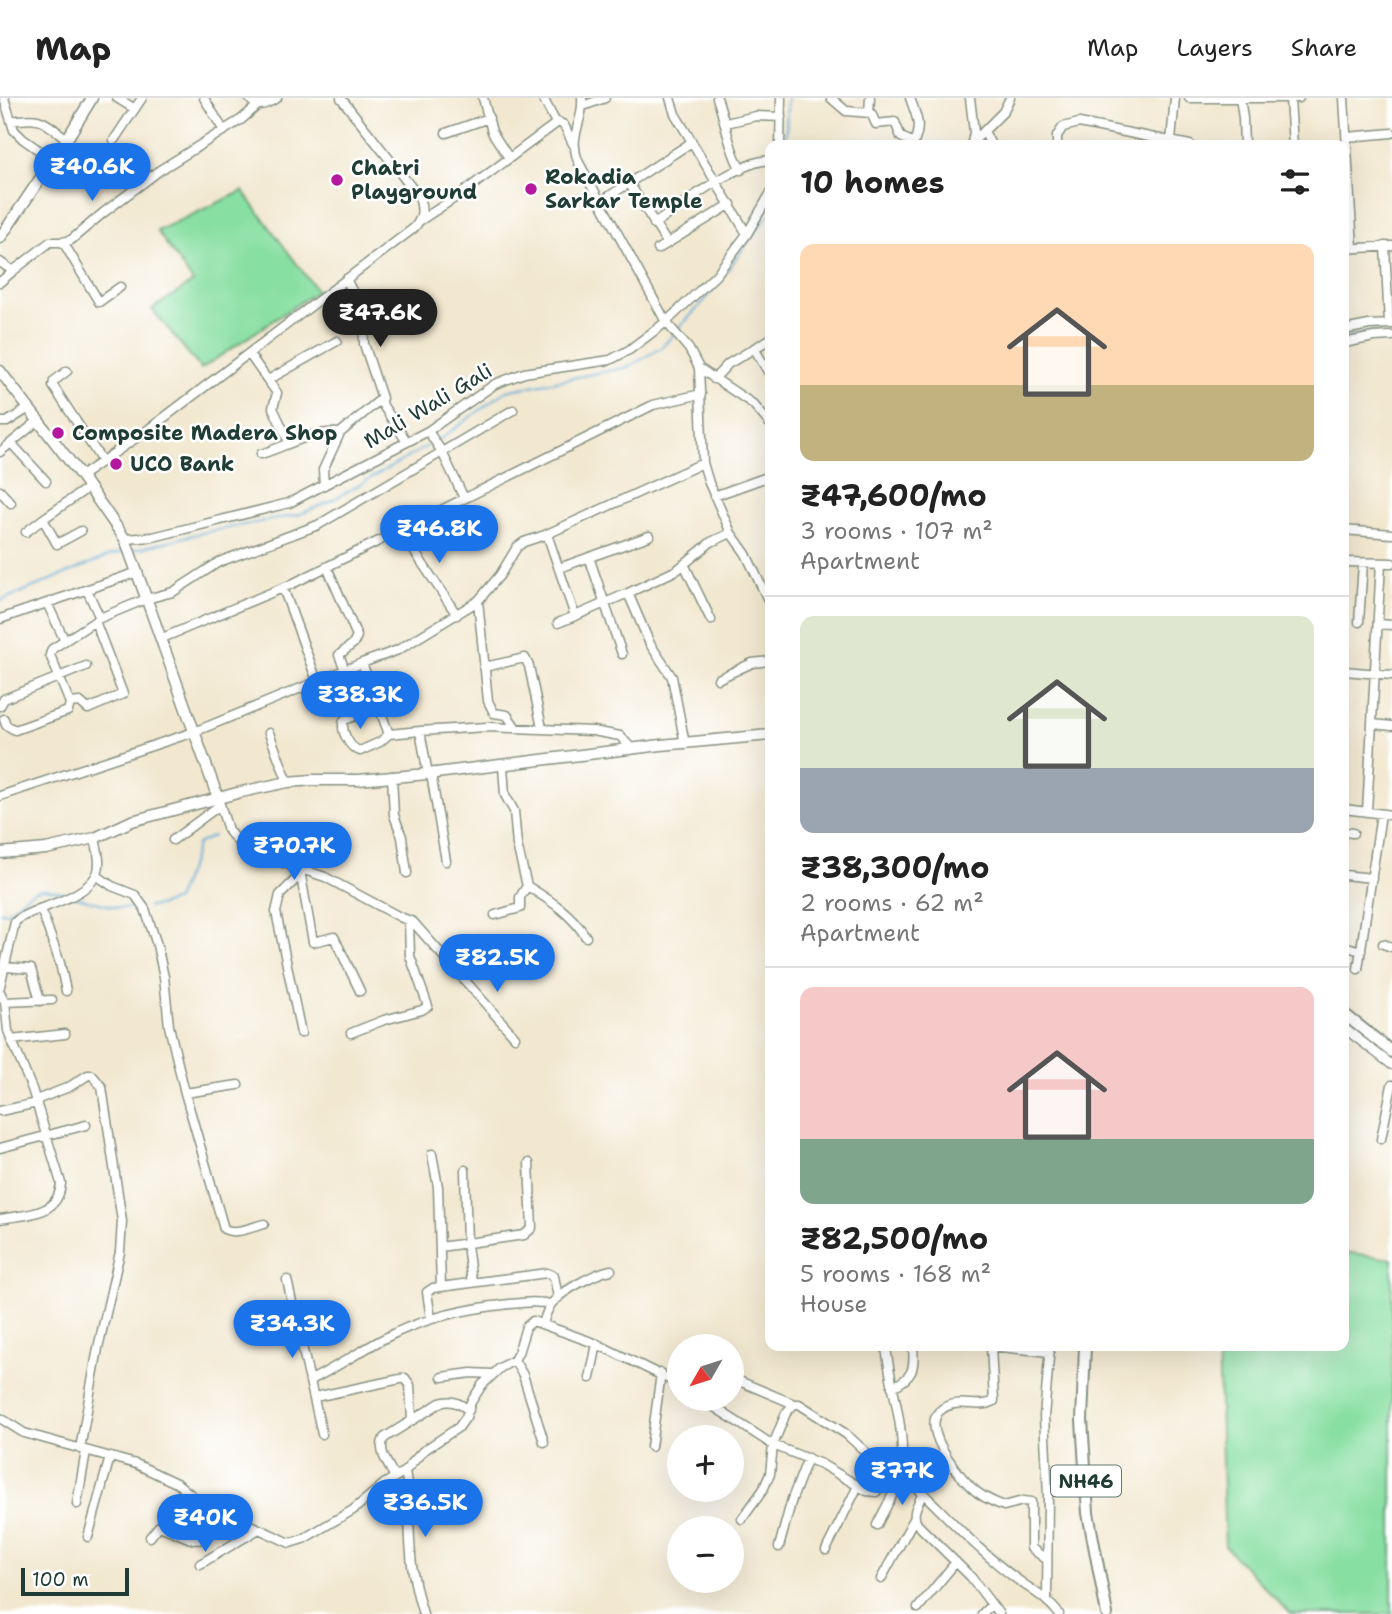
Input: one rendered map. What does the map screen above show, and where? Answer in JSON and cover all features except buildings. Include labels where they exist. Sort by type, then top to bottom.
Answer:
[{"type":"highway","points":[[1349,1018],[1392,1052]]},
{"type":"highway","name":"NH46","points":[[1085,1351],[1082,1420],[1088,1513],[1107,1614]]},
{"type":"main road","points":[[0,238],[92,98]]},
{"type":"main road","points":[[0,371],[81,476],[127,542],[219,801]]},
{"type":"main road","points":[[0,853],[46,849],[95,838],[132,821],[288,782],[429,774],[765,736]]},
{"type":"street","points":[[4,98],[7,115],[14,130],[53,160]]},
{"type":"street","points":[[117,98],[135,109]]},
{"type":"street","points":[[114,140],[142,98]]},
{"type":"street","points":[[204,98],[224,131]]},
{"type":"street","points":[[249,98],[264,106],[277,98]]},
{"type":"street","points":[[341,98],[419,197],[422,205],[421,220]]},
{"type":"street","points":[[483,98],[492,132],[509,158]]},
{"type":"street","points":[[542,98],[556,123]]},
{"type":"street","points":[[573,144],[582,102],[606,98]]},
{"type":"street","points":[[670,98],[676,114],[747,234]]},
{"type":"street","points":[[717,98],[726,123],[730,148],[741,170]]},
{"type":"street","points":[[780,140],[781,98]]},
{"type":"street","points":[[831,98],[846,111],[869,112]]},
{"type":"street","points":[[870,98],[869,112],[876,124],[895,122],[901,137],[906,140]]},
{"type":"street","points":[[910,98],[919,126],[915,140]]},
{"type":"street","points":[[970,98],[973,140]]},
{"type":"street","points":[[976,140],[1003,112],[1010,98]]},
{"type":"street","points":[[1171,140],[1174,98]]},
{"type":"street","points":[[1189,98],[1295,99],[1293,140]]},
{"type":"street","points":[[1344,98],[1347,138],[1392,133]]},
{"type":"street","points":[[1240,99],[1244,140]]},
{"type":"street","points":[[0,282],[50,243],[71,240],[160,170],[224,131],[258,105]]},
{"type":"street","points":[[7,115],[43,120],[67,139]]},
{"type":"street","points":[[726,123],[756,116],[781,117]]},
{"type":"street","points":[[446,133],[489,118]]},
{"type":"street","points":[[81,476],[249,354],[421,220],[461,194],[556,123],[561,123],[573,144],[578,161],[666,322],[689,349],[699,368],[703,463],[731,533],[746,554],[765,594]]},
{"type":"street","points":[[1058,140],[1059,130],[1069,124],[1079,123],[1166,140]]},
{"type":"street","points":[[984,131],[988,140]]},
{"type":"street","points":[[600,202],[692,142]]},
{"type":"street","points":[[654,224],[716,182],[765,161]]},
{"type":"street","points":[[629,183],[667,243]]},
{"type":"street","name":"Mali Wali Gali","points":[[127,542],[275,507],[300,498],[407,442],[435,441],[495,384],[524,373],[610,360],[629,350],[666,322],[716,275],[747,234],[765,203]]},
{"type":"street","points":[[658,249],[731,204]]},
{"type":"street","points":[[63,242],[99,302],[120,287]]},
{"type":"street","points":[[1349,248],[1388,246],[1390,324],[1349,330]]},
{"type":"street","points":[[0,262],[13,271]]},
{"type":"street","points":[[346,279],[363,312],[364,344],[381,393],[380,401],[407,442]]},
{"type":"street","points":[[1349,342],[1392,336]]},
{"type":"street","points":[[268,380],[337,341]]},
{"type":"street","points":[[715,379],[728,364],[765,342]]},
{"type":"street","points":[[754,348],[765,366]]},
{"type":"street","points":[[249,354],[277,393],[273,408],[289,442]]},
{"type":"street","points":[[699,368],[753,404],[765,418]]},
{"type":"street","points":[[67,371],[54,381],[53,386],[102,461]]},
{"type":"street","points":[[160,639],[283,588],[653,405],[701,394]]},
{"type":"street","points":[[324,485],[323,470],[340,433],[353,419],[380,401]]},
{"type":"street","points":[[0,422],[7,422],[29,408]]},
{"type":"street","points":[[86,666],[58,678],[5,699],[0,707],[2,720],[15,730],[68,711],[70,703],[58,678],[50,651],[64,639],[98,620],[146,599],[173,592],[226,559],[318,525],[435,441],[513,410]]},
{"type":"street","points":[[761,413],[765,411]]},
{"type":"street","points":[[0,452],[39,421]]},
{"type":"street","points":[[261,454],[320,433],[340,433]]},
{"type":"street","points":[[435,441],[464,498]]},
{"type":"street","points":[[11,443],[46,481]]},
{"type":"street","points":[[0,796],[194,732],[398,650],[478,601],[500,575],[517,547],[703,463]]},
{"type":"street","points":[[714,496],[765,478]]},
{"type":"street","points":[[26,531],[89,487]]},
{"type":"street","points":[[0,491],[11,503]]},
{"type":"street","points":[[43,519],[57,544],[80,531]]},
{"type":"street","points":[[400,530],[457,615]]},
{"type":"street","points":[[1349,530],[1392,534]]},
{"type":"street","points":[[558,623],[677,570],[711,542],[731,533]]},
{"type":"street","points":[[547,534],[575,616]]},
{"type":"street","points":[[559,568],[649,536]]},
{"type":"street","points":[[589,557],[622,654]]},
{"type":"street","points":[[1349,562],[1392,563]]},
{"type":"street","points":[[1359,622],[1363,563]]},
{"type":"street","points":[[1367,811],[1381,563]]},
{"type":"street","points":[[684,564],[710,620]]},
{"type":"street","points":[[0,620],[86,590],[136,567]]},
{"type":"street","points":[[327,567],[356,636],[354,643],[339,655],[345,670]]},
{"type":"street","points":[[283,588],[317,681]]},
{"type":"street","points":[[70,703],[80,702],[88,709],[123,694],[86,590]]},
{"type":"street","points":[[628,593],[650,645],[672,677],[685,744]]},
{"type":"street","points":[[478,601],[488,701],[491,709],[498,714],[507,715],[516,727]]},
{"type":"street","points":[[47,603],[64,639]]},
{"type":"street","points":[[1378,624],[1392,625]]},
{"type":"street","points":[[484,667],[525,658],[542,728]]},
{"type":"street","points":[[718,679],[745,666],[765,662]]},
{"type":"street","points":[[362,663],[389,734]]},
{"type":"street","points":[[1349,671],[1392,675]]},
{"type":"street","points":[[377,708],[344,720],[343,731],[352,747],[360,751],[380,742],[389,734],[516,727],[615,734],[626,740],[632,749]]},
{"type":"street","points":[[1373,723],[1392,726]]},
{"type":"street","points":[[420,731],[446,862]]},
{"type":"street","points":[[269,733],[288,782]]},
{"type":"street","points":[[503,766],[505,795],[514,811],[517,845],[527,887],[570,915],[586,937]]},
{"type":"street","points":[[392,776],[394,816],[402,837],[407,873]]},
{"type":"street","points":[[173,840],[219,801],[228,830],[237,841],[300,871],[325,877],[413,922],[515,1037]]},
{"type":"street","points":[[1349,809],[1392,816]]},
{"type":"street","points":[[1358,969],[1381,814]]},
{"type":"street","points":[[0,986],[15,922],[18,918],[72,895],[90,882],[96,875],[99,859],[95,838]]},
{"type":"street","points":[[300,871],[313,942],[334,937],[359,992]]},
{"type":"street","points":[[300,871],[280,895],[276,912],[301,1033]]},
{"type":"street","points":[[96,875],[112,886],[135,895],[144,907],[157,945],[169,1026],[185,1093],[224,1229],[230,1232],[264,1224]]},
{"type":"street","points":[[1349,876],[1371,878]]},
{"type":"street","points":[[495,915],[520,908],[520,897],[527,887]]},
{"type":"street","points":[[41,909],[60,963],[66,991]]},
{"type":"street","points":[[351,1033],[428,1006],[410,956],[409,921]]},
{"type":"street","points":[[1349,947],[1361,951]]},
{"type":"street","points":[[5,967],[32,970],[40,1001]]},
{"type":"street","points":[[0,992],[5,1002],[11,1040],[48,1135],[61,1183],[61,1196],[48,1209],[0,1219]]},
{"type":"street","points":[[5,1002],[52,1000]]},
{"type":"street","points":[[1349,1032],[1392,1065]]},
{"type":"street","points":[[11,1040],[65,1034]]},
{"type":"street","points":[[0,1111],[36,1102],[69,1087],[88,1074],[102,1087],[120,1208],[120,1252],[98,1348],[77,1504]]},
{"type":"street","points":[[1381,1139],[1392,1085]]},
{"type":"street","points":[[185,1093],[238,1086]]},
{"type":"street","points":[[0,1148],[86,1125]]},
{"type":"street","points":[[432,1154],[438,1187],[441,1287]]},
{"type":"street","points":[[440,1247],[524,1235],[532,1228],[529,1163]]},
{"type":"street","points":[[466,1170],[467,1245],[472,1283]]},
{"type":"street","points":[[311,1380],[388,1336],[431,1319],[462,1310],[528,1301],[554,1301],[594,1275],[611,1270]]},
{"type":"street","points":[[431,1319],[427,1292],[441,1287],[547,1273],[554,1276],[554,1301],[543,1324]]},
{"type":"street","points":[[287,1280],[322,1434]]},
{"type":"street","points":[[0,1418],[24,1433],[136,1464],[178,1484],[195,1498],[230,1517],[284,1542],[303,1539],[353,1510],[405,1471],[423,1451],[459,1427],[482,1385],[492,1374],[514,1360],[528,1324],[533,1321],[597,1343],[667,1377]]},
{"type":"street","points":[[590,1378],[597,1343]]},
{"type":"street","points":[[877,1525],[900,1476],[901,1434],[887,1351]]},
{"type":"street","points":[[891,1387],[906,1381],[912,1373],[913,1351]]},
{"type":"street","points":[[990,1351],[994,1401],[987,1404],[952,1404],[937,1414],[934,1419],[935,1427],[947,1459],[972,1489],[1004,1506],[1028,1500],[1031,1502],[1031,1548],[1046,1559]]},
{"type":"street","points":[[1047,1600],[1048,1496],[1044,1416],[1049,1351]]},
{"type":"street","points":[[514,1360],[523,1375],[544,1442]]},
{"type":"street","points":[[442,1377],[471,1373],[492,1374]]},
{"type":"street","points":[[651,1447],[660,1373]]},
{"type":"street","points":[[315,1397],[405,1378],[410,1385],[412,1420]]},
{"type":"street","points":[[744,1383],[799,1404],[830,1422],[890,1474],[900,1476],[923,1493],[964,1534],[1018,1581],[1047,1600],[1059,1614]]},
{"type":"street","points":[[395,1477],[381,1443],[389,1434],[447,1401],[469,1409]]},
{"type":"street","points":[[744,1516],[770,1474],[773,1445],[786,1413],[794,1404]]},
{"type":"street","points":[[720,1411],[773,1445],[808,1458],[872,1493],[876,1492],[890,1474]]},
{"type":"street","points":[[88,1537],[110,1457]]},
{"type":"street","points":[[779,1547],[792,1499],[808,1458]]},
{"type":"street","points":[[405,1471],[410,1503],[411,1556],[423,1614]]},
{"type":"street","points":[[826,1550],[858,1486]]},
{"type":"street","points":[[881,1579],[914,1519],[923,1493]]},
{"type":"street","points":[[150,1537],[159,1526],[191,1541],[205,1539],[230,1517]]},
{"type":"street","points":[[914,1519],[971,1577],[999,1614]]},
{"type":"street","points":[[200,1564],[257,1530]]},
{"type":"street","points":[[918,1608],[956,1562]]},
{"type":"street","points":[[982,1614],[992,1605]]},
{"type":"green space","points":[[243,191],[317,291],[201,369],[152,309],[193,282],[157,231]]},
{"type":"green space","points":[[1349,1253],[1392,1259],[1392,1614],[1290,1614],[1225,1546],[1218,1351],[1349,1351]]},
{"type":"waterway","points":[[786,140],[787,98]]},
{"type":"waterway","points":[[677,330],[705,300],[765,220]]},
{"type":"waterway","points":[[1349,337],[1381,330],[1392,331]]},
{"type":"waterway","points":[[439,440],[506,391],[628,367],[661,348],[674,334]]},
{"type":"waterway","points":[[133,550],[201,533],[298,515],[329,502],[431,444]]},
{"type":"waterway","points":[[0,601],[124,552]]},
{"type":"waterway","points":[[148,907],[176,900],[197,844],[213,836]]},
{"type":"waterway","points":[[0,912],[7,912],[39,889],[67,894]]},
{"type":"waterway","points":[[76,897],[119,908],[139,907]]},
{"type":"place","name":"Chatri Playground","points":[[337,180]]},
{"type":"place","name":"Rokadia Sarkar Temple","points":[[531,189]]},
{"type":"place","name":"Composite Madera Shop","points":[[58,433]]},
{"type":"place","name":"UCO Bank","points":[[116,464]]}]
